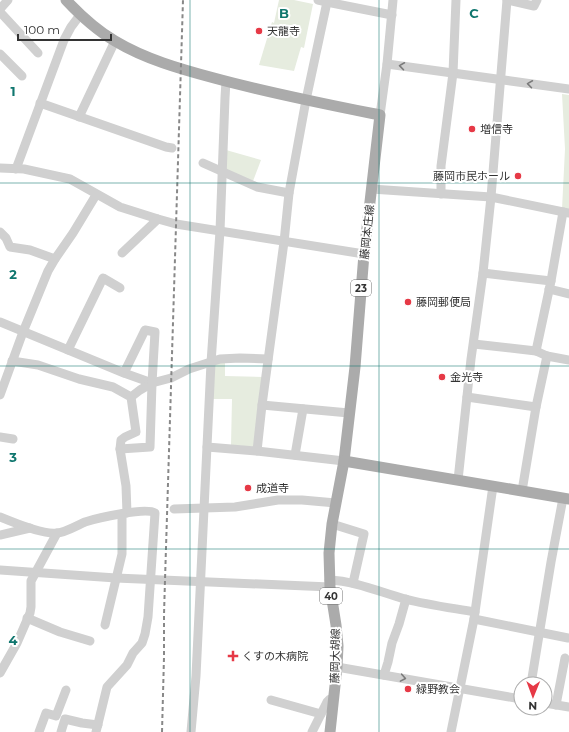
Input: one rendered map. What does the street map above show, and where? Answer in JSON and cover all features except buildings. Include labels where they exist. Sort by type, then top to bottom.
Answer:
[{"type":"main road","points":[[66,0],[80,15],[100,32],[130,49],[159,62],[226,81],[306,100],[380,115]]},
{"type":"main road","name":"藤岡本庄線","points":[[344,461],[355,367],[364,254],[380,115]]},
{"type":"main road","points":[[344,461],[566,499]]},
{"type":"main road","name":"藤岡大胡線","points":[[330,732],[338,646],[330,584],[328,552],[344,461]]},
{"type":"street","points":[[8,0],[0,10],[38,53]]},
{"type":"street","points":[[380,115],[387,64],[393,0]]},
{"type":"street","points":[[441,194],[442,166],[452,73],[456,0]]},
{"type":"street","points":[[458,480],[491,197],[507,0],[534,6],[537,0]]},
{"type":"street","points":[[257,451],[289,193],[323,1],[392,15]]},
{"type":"street","points":[[16,169],[64,40],[80,15]]},
{"type":"street","points":[[79,117],[115,41]]},
{"type":"street","points":[[0,54],[22,76]]},
{"type":"street","points":[[387,64],[569,89]]},
{"type":"street","points":[[191,732],[196,676],[203,508],[220,231],[226,81]]},
{"type":"street","points":[[40,103],[172,148]]},
{"type":"street","points":[[203,163],[256,187],[289,193]]},
{"type":"street","points":[[0,168],[24,169],[70,179],[96,195],[120,207],[176,224],[364,254]]},
{"type":"street","points":[[371,189],[491,197],[566,212],[536,351]]},
{"type":"street","points":[[0,395],[23,332],[48,271],[96,195]]},
{"type":"street","points":[[122,253],[158,219]]},
{"type":"street","points":[[0,232],[6,238],[10,247],[30,250],[55,259]]},
{"type":"street","points":[[483,273],[550,285],[569,294]]},
{"type":"street","points":[[68,350],[103,278],[120,288]]},
{"type":"street","points":[[0,322],[152,383]]},
{"type":"street","points":[[120,449],[150,448],[155,332],[145,330],[124,373]]},
{"type":"street","points":[[474,344],[536,351],[546,356],[569,360]]},
{"type":"street","points":[[522,491],[546,356]]},
{"type":"street","points":[[131,397],[152,383],[171,378],[190,369],[220,359],[268,359]]},
{"type":"street","points":[[12,361],[38,365],[79,379],[113,387],[131,397]]},
{"type":"street","points":[[105,625],[122,554],[126,486],[120,449],[121,440],[125,436],[136,432],[131,397]]},
{"type":"street","points":[[467,397],[536,407]]},
{"type":"street","points":[[262,405],[349,413]]},
{"type":"street","points":[[295,455],[303,409]]},
{"type":"street","points":[[0,437],[14,439]]},
{"type":"street","points":[[207,447],[344,461]]},
{"type":"street","points":[[450,732],[474,616],[493,486]]},
{"type":"street","points":[[532,676],[551,562],[566,499]]},
{"type":"street","points":[[174,509],[235,507],[278,500],[302,500],[336,503]]},
{"type":"street","points":[[0,517],[46,533],[57,533],[102,517],[150,511],[155,513],[148,617],[145,634],[142,643],[133,653],[127,665],[107,687],[97,728],[46,713],[39,732]]},
{"type":"street","points":[[332,524],[364,534],[353,583]]},
{"type":"street","points":[[0,535],[31,528]]},
{"type":"street","points":[[0,673],[17,643],[32,607],[31,581],[57,533]]},
{"type":"street","points":[[0,570],[200,582],[330,584],[339,580],[406,599],[568,638]]},
{"type":"street","points":[[384,675],[392,643],[406,599]]},
{"type":"street","points":[[27,618],[60,632],[90,641]]},
{"type":"street","points":[[556,705],[565,658]]},
{"type":"street","points":[[337,667],[513,698]]},
{"type":"street","points":[[56,716],[66,690]]},
{"type":"street","points":[[312,732],[326,702],[334,698]]},
{"type":"street","points":[[271,700],[321,714]]},
{"type":"street","points":[[553,704],[569,707]]},
{"type":"street","points":[[61,732],[66,719]]},
{"type":"shaded area","points":[[279,0],[294,0],[313,4],[304,48],[301,47],[294,71],[259,65],[272,22],[274,23]]},
{"type":"shaded area","points":[[562,94],[569,95],[569,210],[562,209],[565,149]]},
{"type":"shaded area","points":[[226,150],[261,160],[253,181],[225,169]]},
{"type":"shaded area","points":[[225,361],[225,376],[264,377],[256,447],[231,445],[232,399],[212,399],[213,364]]},
{"type":"railway","points":[[162,732],[165,580],[183,0]]},
{"type":"place","name":"天龍寺","points":[[259,31]]},
{"type":"place","name":"増信寺","points":[[472,129]]},
{"type":"place","name":"藤岡市民ホール","points":[[518,176]]},
{"type":"place","name":"藤岡郵便局","points":[[408,302]]},
{"type":"place","name":"金光寺","points":[[442,377]]},
{"type":"place","name":"成道寺","points":[[248,488]]},
{"type":"place","name":"くすの木病院","points":[[233,656]]},
{"type":"place","name":"緑野教会","points":[[408,689]]}]
